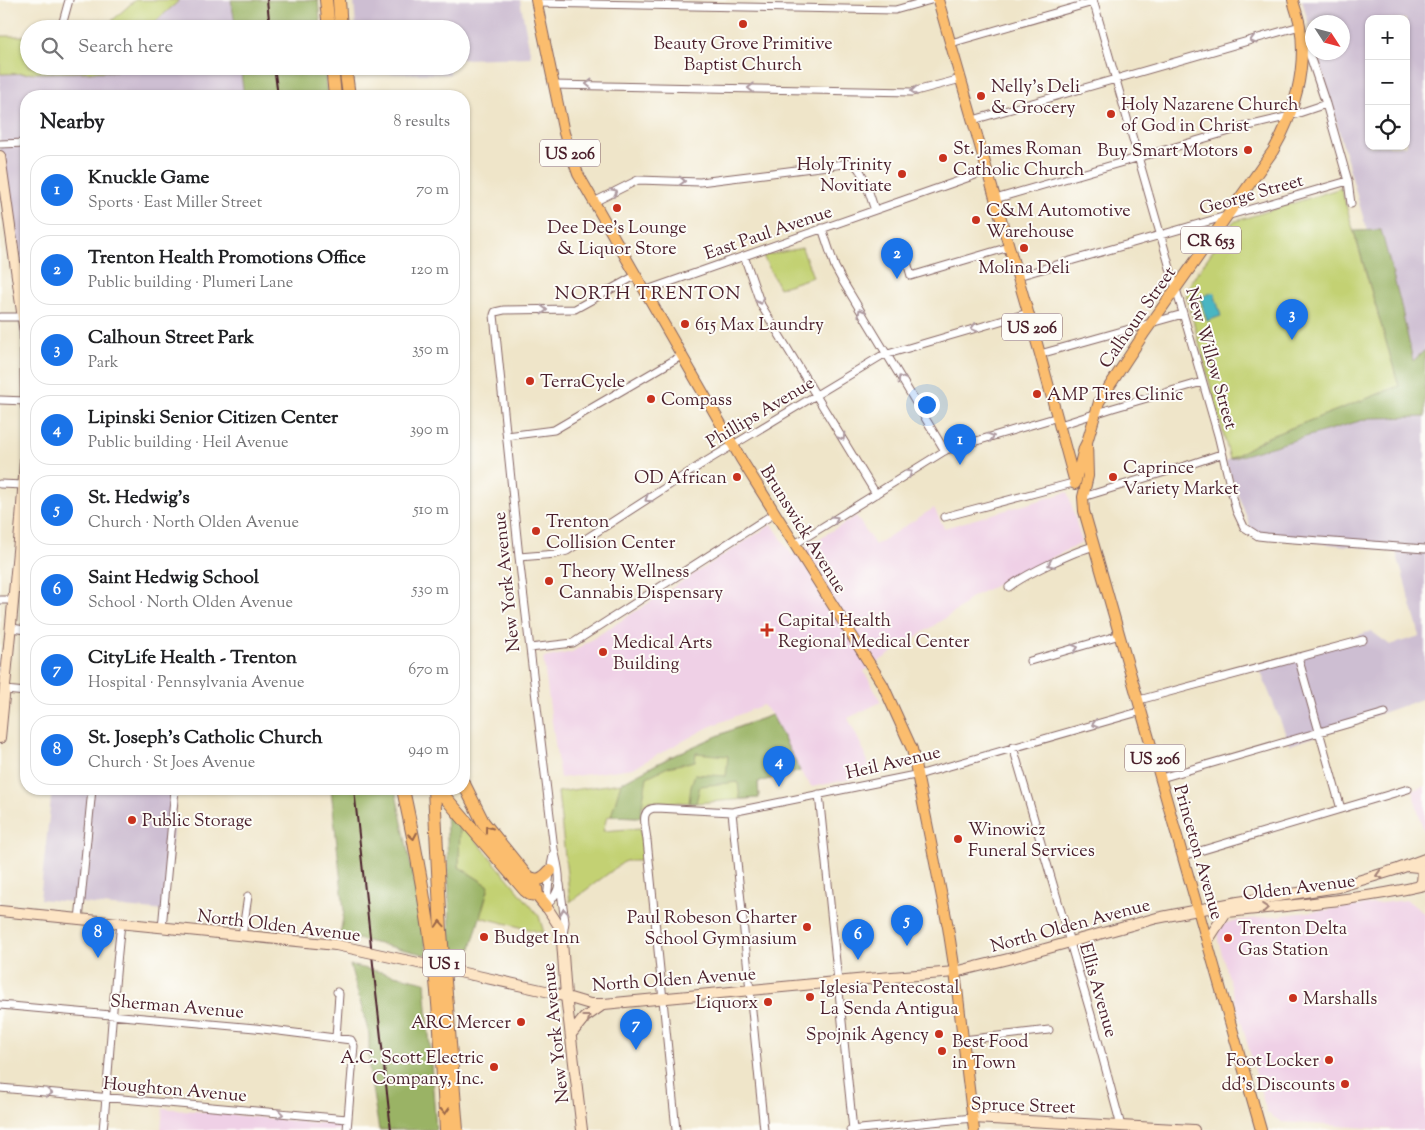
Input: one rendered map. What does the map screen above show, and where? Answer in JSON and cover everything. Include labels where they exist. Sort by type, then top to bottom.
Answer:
[{"type":"highway","points":[[326,0],[328,20]]},
{"type":"highway","points":[[339,0],[341,20]]},
{"type":"highway","points":[[333,75],[334,90]]},
{"type":"highway","points":[[346,75],[348,90]]},
{"type":"highway","name":"US 1","points":[[404,795],[425,905],[435,974],[446,1130]]},
{"type":"highway","name":"US 1","points":[[436,795],[441,932],[457,1130]]},
{"type":"highway","points":[[440,795],[525,890],[530,894],[537,895]]},
{"type":"highway","points":[[469,795],[482,821],[536,888],[537,895],[546,906]]},
{"type":"highway","points":[[525,875],[533,880],[537,880],[543,878],[550,871]]},
{"type":"main road","name":"US 206","points":[[938,0],[1018,276],[1075,484],[1083,497]]},
{"type":"main road","name":"Calhoun Street","points":[[1075,484],[1099,402],[1152,322],[1273,151],[1290,116],[1300,69],[1300,26],[1293,0]]},
{"type":"main road","name":"Brunswick Avenue","points":[[536,2],[564,133],[578,174],[733,445],[886,692],[912,749],[948,927],[974,1130]]},
{"type":"main road","points":[[0,156],[3,200],[20,299]]},
{"type":"main road","name":"Calhoun Street","points":[[1083,497],[1088,483],[1087,442]]},
{"type":"main road","name":"Princeton Avenue","points":[[1083,497],[1084,511],[1261,1130]]},
{"type":"main road","points":[[0,738],[13,600],[20,550]]},
{"type":"main road","name":"Olden Avenue","points":[[1199,911],[1238,902],[1338,887],[1425,859]]},
{"type":"main road","points":[[1408,866],[1418,867],[1423,871],[1422,885]]},
{"type":"main road","name":"Olden Avenue","points":[[1199,911],[1226,912],[1341,900],[1422,885]]},
{"type":"main road","points":[[1338,887],[1341,900]]},
{"type":"main road","name":"New York Avenue","points":[[546,906],[559,926],[562,941],[566,996],[582,1130]]},
{"type":"main road","name":"North Olden Avenue","points":[[0,911],[336,945],[566,996],[590,1004],[604,1004],[955,972],[1157,918],[1199,911]]},
{"type":"main road","points":[[1208,940],[1226,912]]},
{"type":"main road","points":[[572,1034],[584,1018],[590,1016],[604,1004]]},
{"type":"main road","name":"Spruce Street","points":[[973,1118],[1194,1130]]},
{"type":"street","points":[[64,20],[70,0]]},
{"type":"street","points":[[536,2],[895,10],[931,0]]},
{"type":"street","points":[[951,43],[1093,1]]},
{"type":"street","name":"New Willow Street","points":[[1093,1],[1160,235],[1177,287],[1218,435],[1224,466],[1240,520],[1244,527],[1258,536],[1425,549]]},
{"type":"street","points":[[973,120],[1300,26]]},
{"type":"street","name":"Calhoun Street","points":[[1300,26],[1326,104],[1348,181],[1351,204]]},
{"type":"street","points":[[553,85],[912,92],[961,79]]},
{"type":"street","points":[[995,199],[1274,118],[1290,116],[1326,104]]},
{"type":"street","points":[[0,144],[20,143]]},
{"type":"street","points":[[594,202],[638,180],[700,182],[849,163],[854,164],[860,171],[874,210]]},
{"type":"street","name":"East Paul Avenue","points":[[644,291],[987,172]]},
{"type":"street","name":"George Street","points":[[1018,276],[1348,181]]},
{"type":"street","points":[[822,228],[835,267],[943,452]]},
{"type":"street","points":[[904,252],[911,276],[1009,247]]},
{"type":"street","points":[[744,256],[761,305],[876,494]]},
{"type":"street","name":"New York Avenue","points":[[562,941],[565,922],[554,849],[518,557],[494,315],[495,312],[575,309],[635,276]]},
{"type":"street","name":"Phillips Avenue","points":[[518,557],[556,554],[567,551],[733,445],[886,354],[1028,313]]},
{"type":"street","points":[[1040,354],[1183,314]]},
{"type":"street","points":[[0,317],[20,317]]},
{"type":"street","points":[[507,436],[554,430],[681,356]]},
{"type":"street","points":[[795,544],[943,452],[1095,413],[1202,382]]},
{"type":"street","points":[[0,400],[20,400]]},
{"type":"street","points":[[1083,497],[1221,454]]},
{"type":"street","points":[[0,484],[20,484]]},
{"type":"street","points":[[944,517],[1075,484]]},
{"type":"street","points":[[530,648],[573,643],[775,513]]},
{"type":"street","points":[[1009,587],[1032,573],[1095,546]]},
{"type":"street","points":[[0,600],[13,600]]},
{"type":"street","points":[[11,628],[20,629]]},
{"type":"street","points":[[1030,661],[1120,634]]},
{"type":"street","points":[[1139,700],[1363,640]]},
{"type":"street","points":[[1298,657],[1341,809]]},
{"type":"street","points":[[5,690],[20,691]]},
{"type":"street","name":"Heil Avenue","points":[[663,999],[646,832],[646,810],[657,808],[732,812],[917,774],[1142,711]]},
{"type":"street","points":[[1161,778],[1385,713]]},
{"type":"street","name":"Ellis Avenue","points":[[1013,747],[1121,1126]]},
{"type":"street","points":[[1184,856],[1408,790]]},
{"type":"street","points":[[819,794],[852,1130]]},
{"type":"street","points":[[79,920],[91,795]]},
{"type":"street","points":[[162,928],[174,795]]},
{"type":"street","points":[[732,812],[764,1130]]},
{"type":"street","name":"New York Avenue","points":[[546,906],[554,849]]},
{"type":"street","points":[[546,906],[556,894],[560,884]]},
{"type":"street","points":[[242,936],[248,896]]},
{"type":"street","points":[[103,1130],[121,924]]},
{"type":"street","points":[[336,1037],[339,994],[337,992]]},
{"type":"street","points":[[663,999],[676,1130]]},
{"type":"street","name":"Sherman Avenue","points":[[0,1005],[351,1040],[354,1046],[347,1119]]},
{"type":"street","points":[[963,1040],[1049,1030]]},
{"type":"street","name":"Houghton Avenue","points":[[0,1088],[347,1119]]},
{"type":"street","name":"Spruce Street","points":[[852,1130],[973,1118]]},
{"type":"street","points":[[347,1119],[347,1130]]},
{"type":"shaded area","points":[[180,0],[231,0],[234,20],[157,20]]},
{"type":"shaded area","points":[[354,0],[520,0],[531,57],[470,59],[470,20],[355,20]]},
{"type":"shaded area","points":[[1302,0],[1425,0],[1425,350],[1413,362],[1400,301],[1381,230],[1367,231],[1319,60],[1350,60],[1350,15],[1306,15]]},
{"type":"shaded area","points":[[0,74],[241,75],[243,90],[20,90],[20,324],[0,164]]},
{"type":"shaded area","points":[[1425,417],[1425,698],[1290,745],[1260,670],[1371,631],[1390,645],[1420,636],[1396,551],[1254,536],[1225,461],[1370,418]]},
{"type":"shaded area","name":"Capital Health Regional Medical Center","points":[[1068,492],[1082,543],[970,598],[962,607],[864,671],[881,702],[848,718],[865,753],[871,775],[812,787],[800,771],[772,715],[763,705],[709,727],[633,768],[560,778],[543,658],[572,652],[772,524],[792,555],[856,516],[875,545],[934,508],[944,528]]},
{"type":"shaded area","points":[[1425,786],[1425,835],[1412,790]]},
{"type":"shaded area","points":[[51,795],[176,795],[165,911],[40,899]]},
{"type":"shaded area","points":[[1407,900],[1425,914],[1425,1130],[1398,1130],[1282,1122],[1267,1113],[1218,940],[1221,927],[1226,923],[1234,921]]},
{"type":"shaded area","points":[[163,1108],[340,1125],[343,1130],[161,1130]]},
{"type":"green space","points":[[135,0],[180,0],[157,20],[113,20]]},
{"type":"green space","points":[[231,0],[318,0],[320,20],[234,20]]},
{"type":"green space","points":[[0,36],[20,36],[20,73],[0,74]]},
{"type":"green space","points":[[241,75],[325,75],[326,90],[243,90]]},
{"type":"green space","points":[[1341,188],[1399,386],[1268,437],[1230,459],[1186,294],[1193,279],[1233,222]]},
{"type":"green space","points":[[1381,230],[1400,301],[1413,361],[1425,350],[1425,417],[1370,418],[1230,459],[1268,437],[1399,386],[1354,231]]},
{"type":"green space","points":[[802,248],[813,277],[779,288],[763,256]]},
{"type":"green space","points":[[772,715],[800,771],[758,782],[759,798],[696,803],[650,801],[641,808],[640,817],[607,817],[603,831],[640,828],[644,861],[625,861],[570,902],[558,792],[621,783],[670,757],[738,727]]},
{"type":"green space","points":[[772,715],[800,771],[758,782],[759,798],[740,799],[738,782],[700,786],[696,803],[689,803],[695,774],[726,776],[728,756],[696,753],[695,761],[668,767],[647,777],[640,817],[611,816],[621,783],[695,746],[733,729]]},
{"type":"green space","points":[[332,795],[396,795],[421,914],[427,955],[340,935],[344,911]]},
{"type":"green space","points":[[446,806],[460,821],[459,867],[489,886],[467,962],[451,961]]},
{"type":"green space","points":[[460,821],[539,916],[544,933],[480,917],[489,886],[459,867]]},
{"type":"green space","points":[[350,965],[425,982],[436,1130],[379,1130],[369,1070],[369,1034]]},
{"type":"water","points":[[1214,292],[1221,316],[1207,321],[1200,297]]},
{"type":"railway","points":[[267,0],[269,20]]},
{"type":"railway","points":[[275,75],[277,90]]},
{"type":"railway","points":[[355,795],[391,1130]]},
{"type":"place","name":"Beauty Grove Primitive Baptist Church","points":[[743,24]]},
{"type":"place","name":"Nelly's Deli & Grocery","points":[[981,96]]},
{"type":"place","name":"Holy Nazarene Church of God in Christ","points":[[1111,114]]},
{"type":"place","name":"Buy Smart Motors","points":[[1248,150]]},
{"type":"place","name":"St. James Roman Catholic Church","points":[[943,158]]},
{"type":"place","name":"Holy Trinity Novitiate","points":[[902,174]]},
{"type":"place","name":"Dee Dee's Lounge & Liquor Store","points":[[617,208]]},
{"type":"place","name":"C&M Automotive Warehouse","points":[[976,220]]},
{"type":"place","name":"Molina Deli","points":[[1024,248]]},
{"type":"place","name":"Trenton Health Promotions Office","points":[[897,279]]},
{"type":"place","name":"615 Max Laundry","points":[[685,324]]},
{"type":"place","name":"Calhoun Street Park","points":[[1292,340]]},
{"type":"place","name":"TerraCycle","points":[[530,381]]},
{"type":"place","name":"AMP Tires Clinic","points":[[1037,394]]},
{"type":"place","name":"Compass","points":[[651,399]]},
{"type":"place","name":"Knuckle Game","points":[[960,465]]},
{"type":"place","name":"OD African","points":[[737,477]]},
{"type":"place","name":"Caprince Variety Market","points":[[1113,477]]},
{"type":"place","name":"Trenton Collision Center","points":[[536,531]]},
{"type":"place","name":"Theory Wellness Cannabis Dispensary","points":[[549,581]]},
{"type":"place","name":"Capital Health Regional Medical Center","points":[[767,630]]},
{"type":"place","name":"Medical Arts Building","points":[[603,652]]},
{"type":"place","name":"Lipinski Senior Citizen Center","points":[[779,787]]},
{"type":"place","name":"Public Storage","points":[[132,820]]},
{"type":"place","name":"Winowicz Funeral Services","points":[[958,839]]},
{"type":"place","name":"Paul Robeson Charter School Gymnasium","points":[[807,927]]},
{"type":"place","name":"Budget Inn","points":[[484,937]]},
{"type":"place","name":"Trenton Delta Gas Station","points":[[1228,938]]},
{"type":"place","name":"St. Hedwig's","points":[[907,946]]},
{"type":"place","name":"St. Joseph's Catholic Church","points":[[98,958]]},
{"type":"place","name":"Saint Hedwig School","points":[[858,960]]},
{"type":"place","name":"Iglesia Pentecostal La Senda Antigua","points":[[810,997]]},
{"type":"place","name":"Marshalls","points":[[1293,998]]},
{"type":"place","name":"Liquorx","points":[[768,1002]]},
{"type":"place","name":"ARC Mercer","points":[[521,1022]]},
{"type":"place","name":"Spojnik Agency","points":[[939,1034]]},
{"type":"place","name":"CityLife Health - Trenton","points":[[636,1050]]},
{"type":"place","name":"Best Food in Town","points":[[942,1051]]},
{"type":"place","name":"Foot Locker","points":[[1329,1060]]},
{"type":"place","name":"A.C. Scott Electric Company, Inc.","points":[[494,1067]]},
{"type":"place","name":"dd's Discounts","points":[[1345,1084]]},
{"type":"district","name":"NORTH TRENTON","points":[[648,292]]}]
